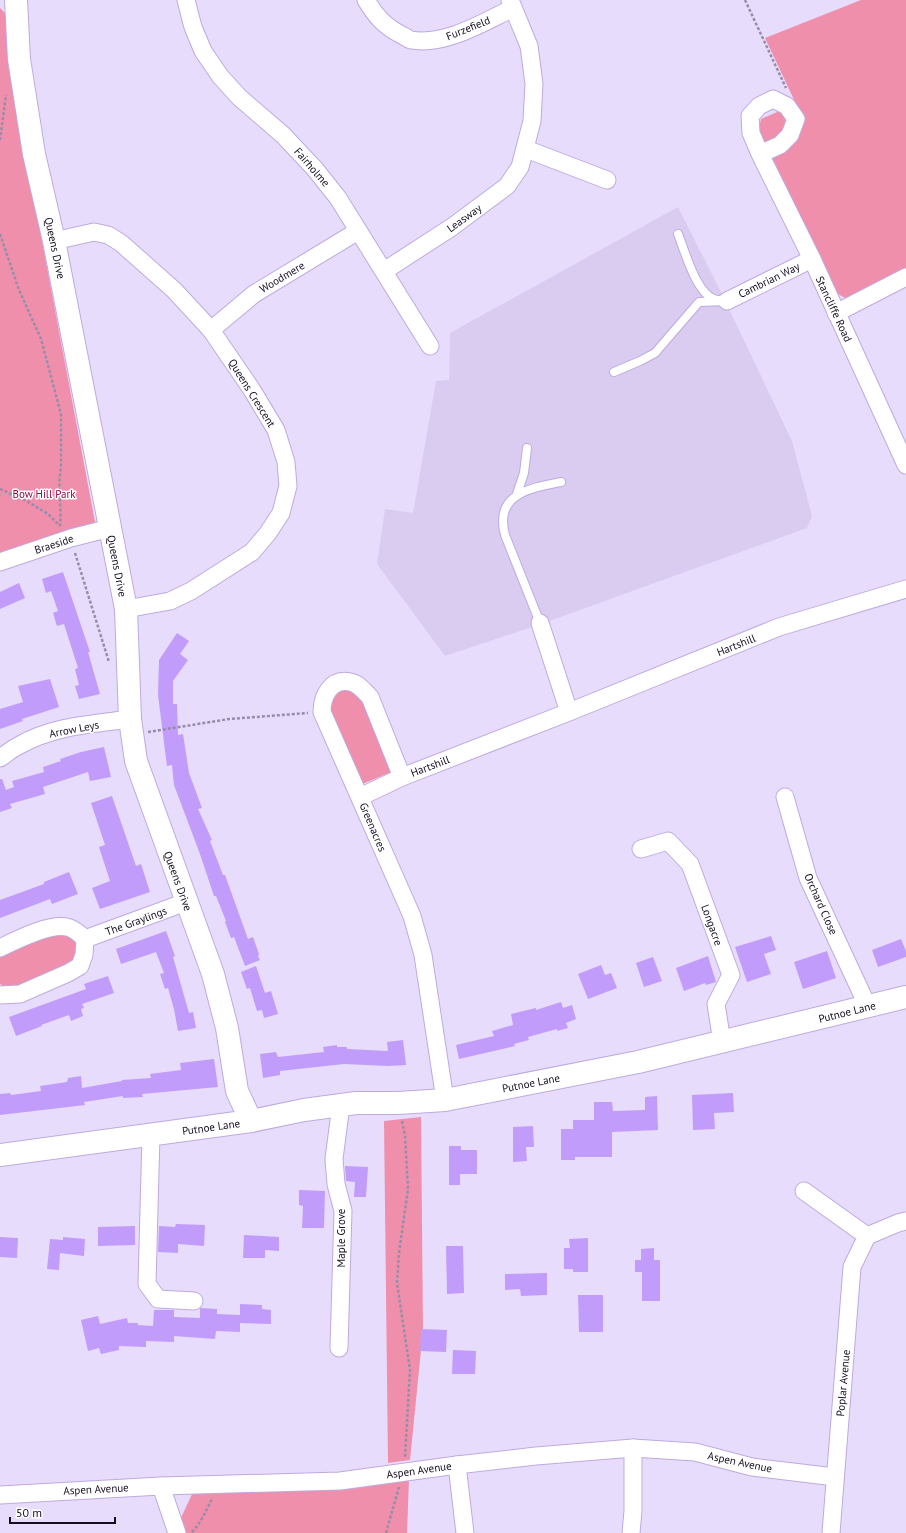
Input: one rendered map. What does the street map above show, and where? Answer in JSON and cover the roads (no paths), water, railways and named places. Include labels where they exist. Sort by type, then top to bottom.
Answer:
[{"type":"street","name":"Queens Drive","points":[[16,0],[19,59],[34,154],[54,241],[126,609],[131,727],[136,760],[213,974],[227,1028],[237,1091],[250,1121]]},
{"type":"street","name":"Fairholme","points":[[186,0],[193,26],[203,51],[220,76],[239,97],[283,135],[315,169],[338,198],[430,346]]},
{"type":"street","name":"Furzefield","points":[[366,0],[376,16],[389,29],[410,40],[430,40],[453,36],[512,4]]},
{"type":"street","name":"Leasway","points":[[384,272],[452,227],[507,186],[520,167],[532,121],[534,84],[529,46],[512,4]]},
{"type":"street","name":"Stancliffe Road","points":[[760,154],[780,145],[790,135],[796,120],[787,106],[773,99],[760,106],[750,116],[751,133],[760,154],[812,259],[906,465]]},
{"type":"street","points":[[526,148],[607,180]]},
{"type":"street","name":"Woodmere","points":[[211,330],[254,294],[358,231]]},
{"type":"street","name":"Queens Crescent","points":[[54,241],[94,232],[108,235],[121,243],[174,290],[211,330],[252,390],[276,430],[286,462],[288,486],[281,513],[268,533],[252,552],[191,592],[170,601],[126,609]]},
{"type":"street","name":"Cambrian Way","points":[[727,301],[812,259]]},
{"type":"street","points":[[836,312],[906,277]]},
{"type":"street","name":"Braeside","points":[[0,562],[65,532],[110,528]]},
{"type":"street","name":"Hartshill","points":[[360,797],[402,777],[569,712],[779,627],[906,589]]},
{"type":"street","points":[[540,623],[569,712]]},
{"type":"street","name":"Greenacres","points":[[402,777],[370,697],[361,688],[350,682],[337,682],[326,692],[322,703],[322,712],[412,916],[423,955],[445,1100]]},
{"type":"street","name":"Arrow Leys","points":[[0,758],[19,746],[48,733],[72,727],[131,727]]},
{"type":"street","name":"Orchard Close","points":[[785,797],[808,878],[868,1007]]},
{"type":"street","name":"Longacre","points":[[641,849],[668,841],[690,864],[731,974],[716,1004],[722,1042]]},
{"type":"street","name":"The Graylings","points":[[85,939],[186,902]]},
{"type":"street","points":[[0,948],[27,936],[57,926],[70,928],[85,939],[84,955],[80,966],[68,974],[20,994],[0,995]]},
{"type":"street","name":"Putnoe Lane","points":[[0,1155],[250,1121],[304,1110],[356,1103],[398,1103],[445,1100],[638,1062],[906,997]]},
{"type":"street","name":"Maple Grove","points":[[339,1348],[343,1211],[336,1184],[334,1159],[341,1105]]},
{"type":"street","points":[[151,1135],[147,1284],[158,1300],[194,1301]]},
{"type":"street","points":[[804,1191],[867,1236],[906,1221]]},
{"type":"street","name":"Poplar Avenue","points":[[831,1533],[852,1266],[867,1236]]},
{"type":"street","points":[[631,1533],[633,1511],[633,1448]]},
{"type":"street","name":"Aspen Avenue","points":[[0,1495],[161,1486],[340,1481],[456,1465],[536,1456],[633,1448],[694,1452],[752,1467],[835,1477]]},
{"type":"street","points":[[456,1465],[466,1533]]},
{"type":"street","points":[[161,1486],[177,1533]]},
{"type":"lane","points":[[678,234],[695,278],[704,292],[712,300],[727,301]]},
{"type":"lane","points":[[614,372],[640,361],[655,352],[699,302],[727,301]]},
{"type":"lane","points":[[527,448],[524,473],[517,494],[508,504],[504,512],[502,524],[540,623]]},
{"type":"lane","points":[[517,494],[538,487],[561,482]]},
{"type":"park label","name":"Bow Hill Park","points":[[44,494]]}]
